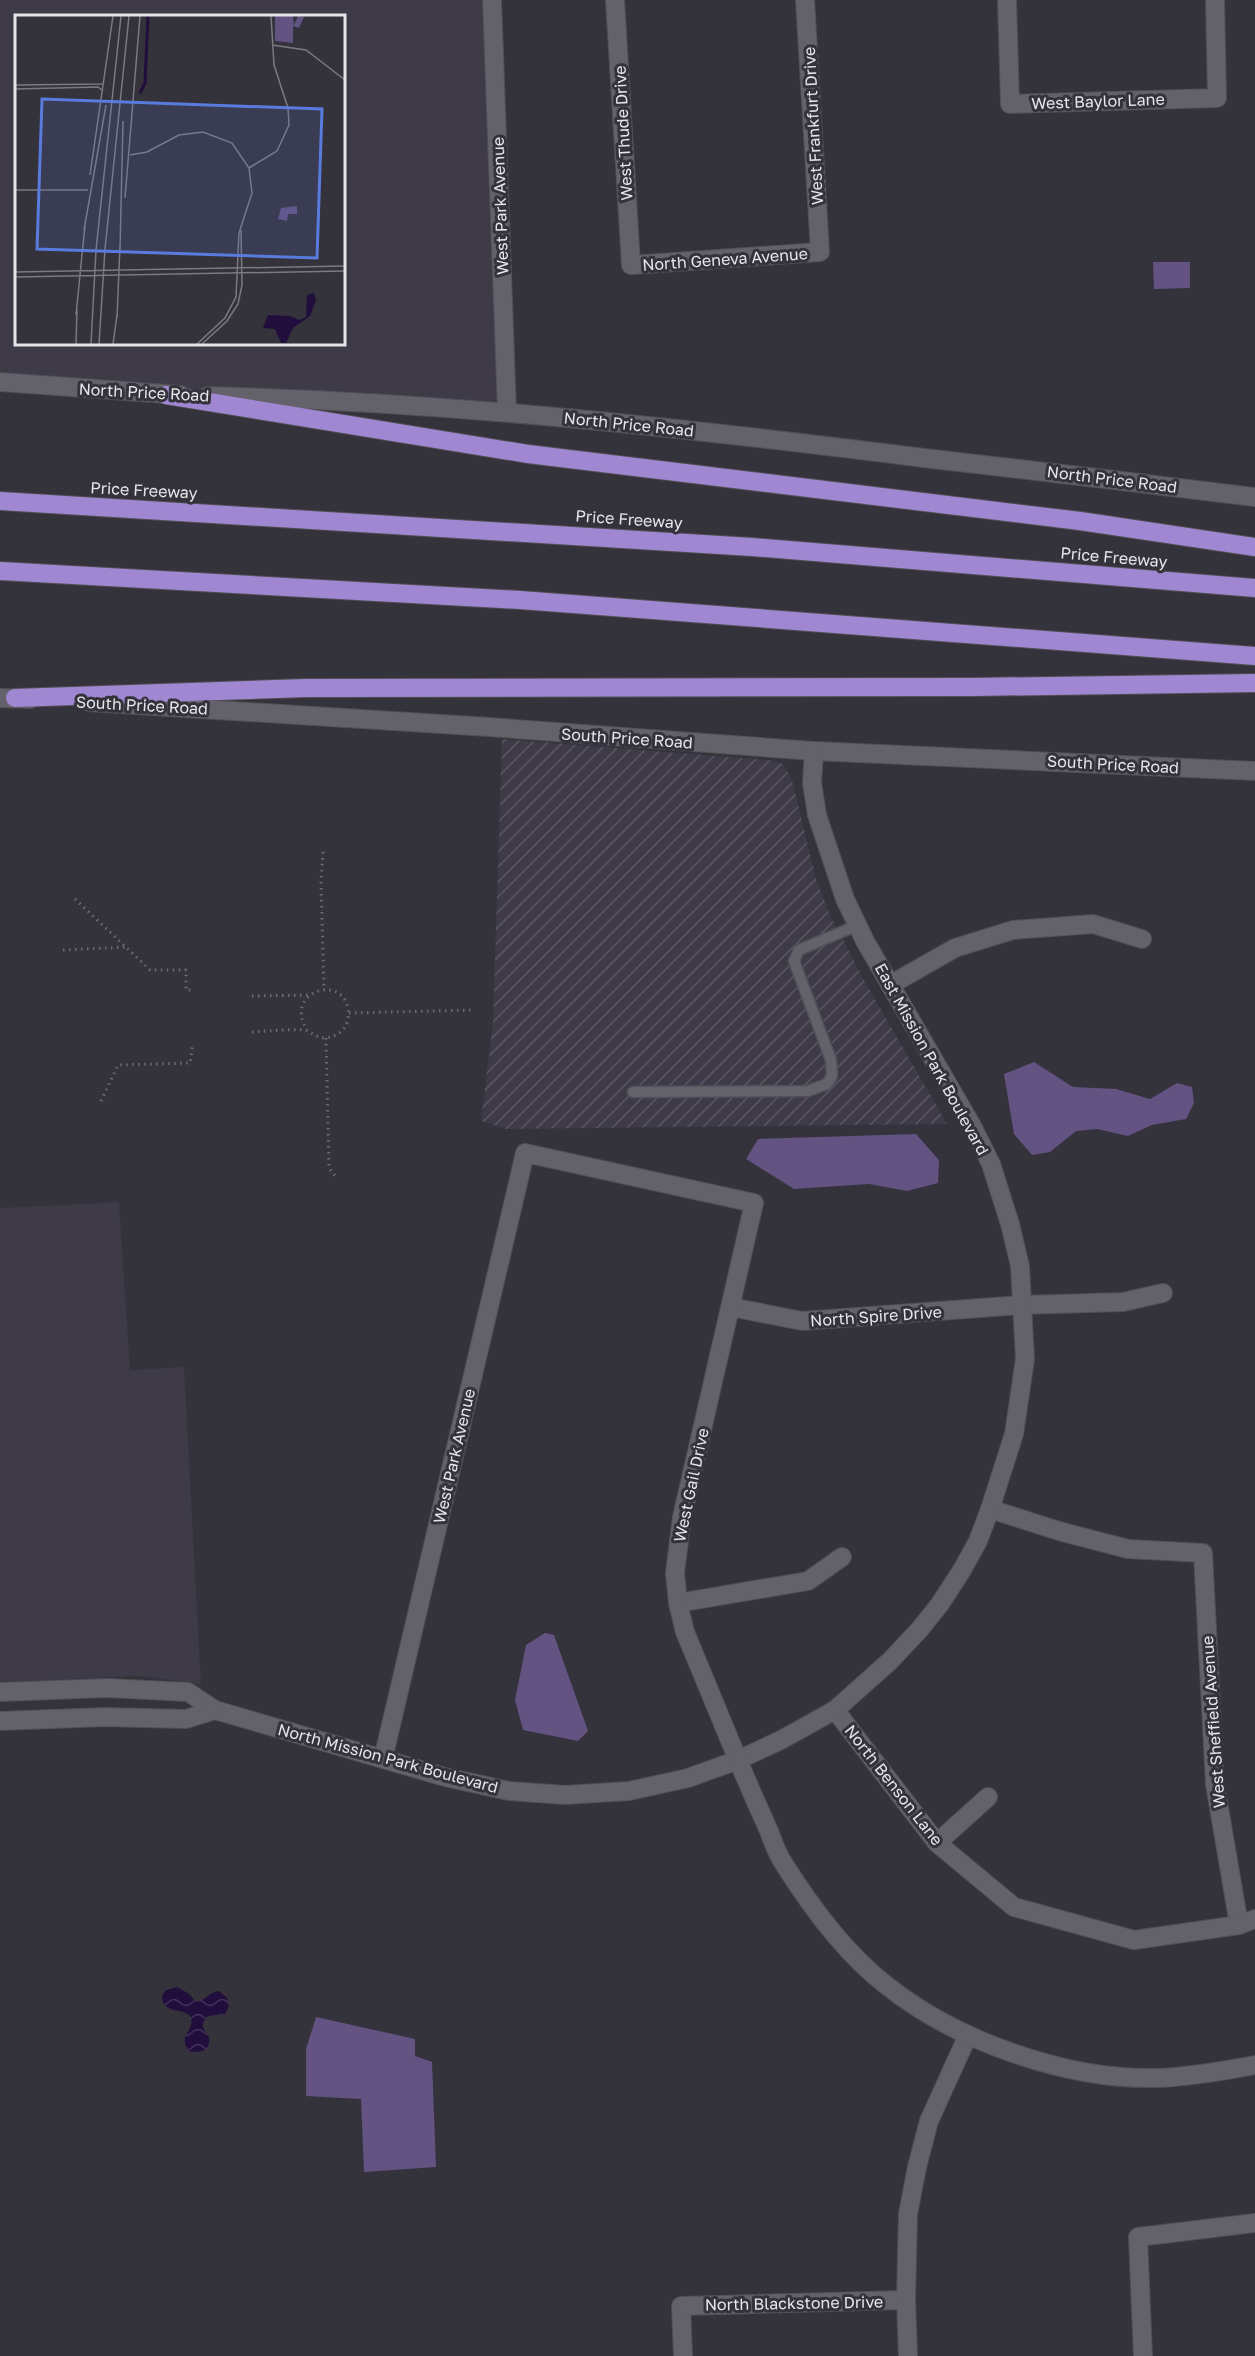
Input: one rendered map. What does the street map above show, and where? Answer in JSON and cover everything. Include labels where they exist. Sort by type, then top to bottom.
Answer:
[{"type":"highway","points":[[166,395],[528,454],[1080,521],[1255,547]]},
{"type":"highway","name":"Price Freeway","points":[[0,501],[752,547],[1255,588]]},
{"type":"highway","points":[[0,571],[520,600],[1255,656]]},
{"type":"highway","points":[[8,698],[306,688],[973,687],[1255,683]]},
{"type":"street","name":"West Park Avenue","points":[[492,0],[507,412]]},
{"type":"street","name":"West Thude Drive","points":[[615,0],[631,265]]},
{"type":"street","name":"West Frankfurt Drive","points":[[805,0],[820,252]]},
{"type":"street","name":"West Baylor Lane","points":[[1006,0],[1010,104],[1217,98],[1215,0]]},
{"type":"street","name":"North Geneva Avenue","points":[[631,265],[820,252]]},
{"type":"street","name":"North Price Road","points":[[0,382],[166,395],[325,399],[507,412],[754,436],[1255,496]]},
{"type":"street","name":"South Price Road","points":[[8,698],[305,715],[814,751],[1255,771]]},
{"type":"street","name":"East Mission Park Boulevard","points":[[814,751],[812,783],[817,815],[842,890],[890,985],[972,1126],[991,1164],[1010,1224],[1020,1266],[1025,1359],[1021,1396],[1005,1468],[978,1541],[940,1604],[890,1661],[835,1710]]},
{"type":"street","points":[[890,985],[955,948],[1013,930],[1093,924],[1142,939]]},
{"type":"street","name":"West Park Avenue","points":[[384,1759],[525,1153]]},
{"type":"street","name":"West Gail Drive","points":[[525,1153],[754,1203],[682,1517],[675,1573],[678,1603],[685,1632],[782,1862],[828,1925],[872,1973],[927,2014],[968,2035],[1019,2055],[1113,2076],[1156,2078],[1208,2073],[1255,2065]]},
{"type":"street","name":"North Spire Drive","points":[[731,1307],[802,1321],[1022,1305],[1123,1302],[1163,1293]]},
{"type":"street","name":"West Sheffield Avenue","points":[[990,1509],[1059,1531],[1128,1549],[1203,1553],[1215,1784],[1247,1922]]},
{"type":"street","points":[[678,1603],[808,1581],[842,1557]]},
{"type":"street","name":"North Mission Park Boulevard","points":[[0,1692],[106,1688],[188,1692],[215,1710],[445,1777],[502,1789],[566,1795],[629,1791],[688,1778],[738,1760],[781,1740],[835,1710]]},
{"type":"street","points":[[0,1721],[105,1717],[186,1719],[215,1710]]},
{"type":"street","name":"North Benson Lane","points":[[835,1710],[937,1843],[1014,1906],[1134,1940],[1247,1922]]},
{"type":"street","points":[[937,1843],[988,1797]]},
{"type":"street","points":[[908,2356],[906,2300],[908,2214],[929,2121],[968,2035]]},
{"type":"street","points":[[1143,2356],[1138,2237],[1255,2223]]},
{"type":"street","name":"North Blackstone Drive","points":[[683,2356],[681,2306],[906,2300]]},
{"type":"lane","points":[[633,1092],[808,1091],[827,1084],[832,1076],[831,1060],[794,961],[799,950],[858,925]]},
{"type":"path","points":[[323,852],[321,882],[324,990]]},
{"type":"path","points":[[75,899],[150,970],[186,970],[186,990],[192,990]]},
{"type":"path","points":[[63,950],[126,947]]},
{"type":"path","points":[[252,996],[310,995],[324,990],[331,991],[343,999],[349,1013],[348,1020],[340,1033],[326,1038],[307,1030],[303,1024],[301,1008],[310,995]]},
{"type":"path","points":[[349,1013],[474,1010]]},
{"type":"path","points":[[252,1032],[307,1030]]},
{"type":"path","points":[[326,1038],[329,1168],[336,1177]]},
{"type":"path","points":[[101,1101],[118,1065],[190,1063],[193,1043]]},
{"type":"shaded area","points":[[0,0],[492,0],[507,412],[0,382]]},
{"type":"shaded area","points":[[1153,262],[1190,262],[1190,288],[1154,289]]},
{"type":"shaded area","points":[[502,739],[768,760],[781,763],[786,768],[793,784],[816,879],[831,917],[865,982],[947,1124],[506,1129],[481,1121],[493,1023]]},
{"type":"shaded area","points":[[1034,1062],[1073,1087],[1116,1089],[1150,1099],[1177,1083],[1192,1087],[1194,1103],[1186,1119],[1152,1125],[1128,1136],[1097,1129],[1076,1131],[1050,1152],[1032,1155],[1014,1134],[1004,1074]]},
{"type":"shaded area","points":[[916,1134],[939,1160],[938,1183],[907,1191],[869,1184],[794,1189],[746,1159],[758,1139]]},
{"type":"shaded area","points":[[119,1202],[130,1370],[184,1367],[201,1684],[140,1676],[0,1682],[0,1208]]},
{"type":"shaded area","points":[[545,1633],[554,1635],[588,1731],[578,1741],[523,1730],[515,1700],[526,1645]]},
{"type":"shaded area","points":[[316,2017],[415,2039],[415,2056],[432,2062],[436,2167],[364,2172],[361,2099],[306,2096],[306,2049]]},
{"type":"water","points":[[178,1987],[196,2002],[219,1991],[227,1998],[229,2006],[225,2014],[208,2016],[204,2021],[203,2027],[209,2042],[204,2050],[189,2051],[185,2037],[190,2027],[191,2017],[170,2009],[163,2003],[162,1996],[166,1990]]}]
